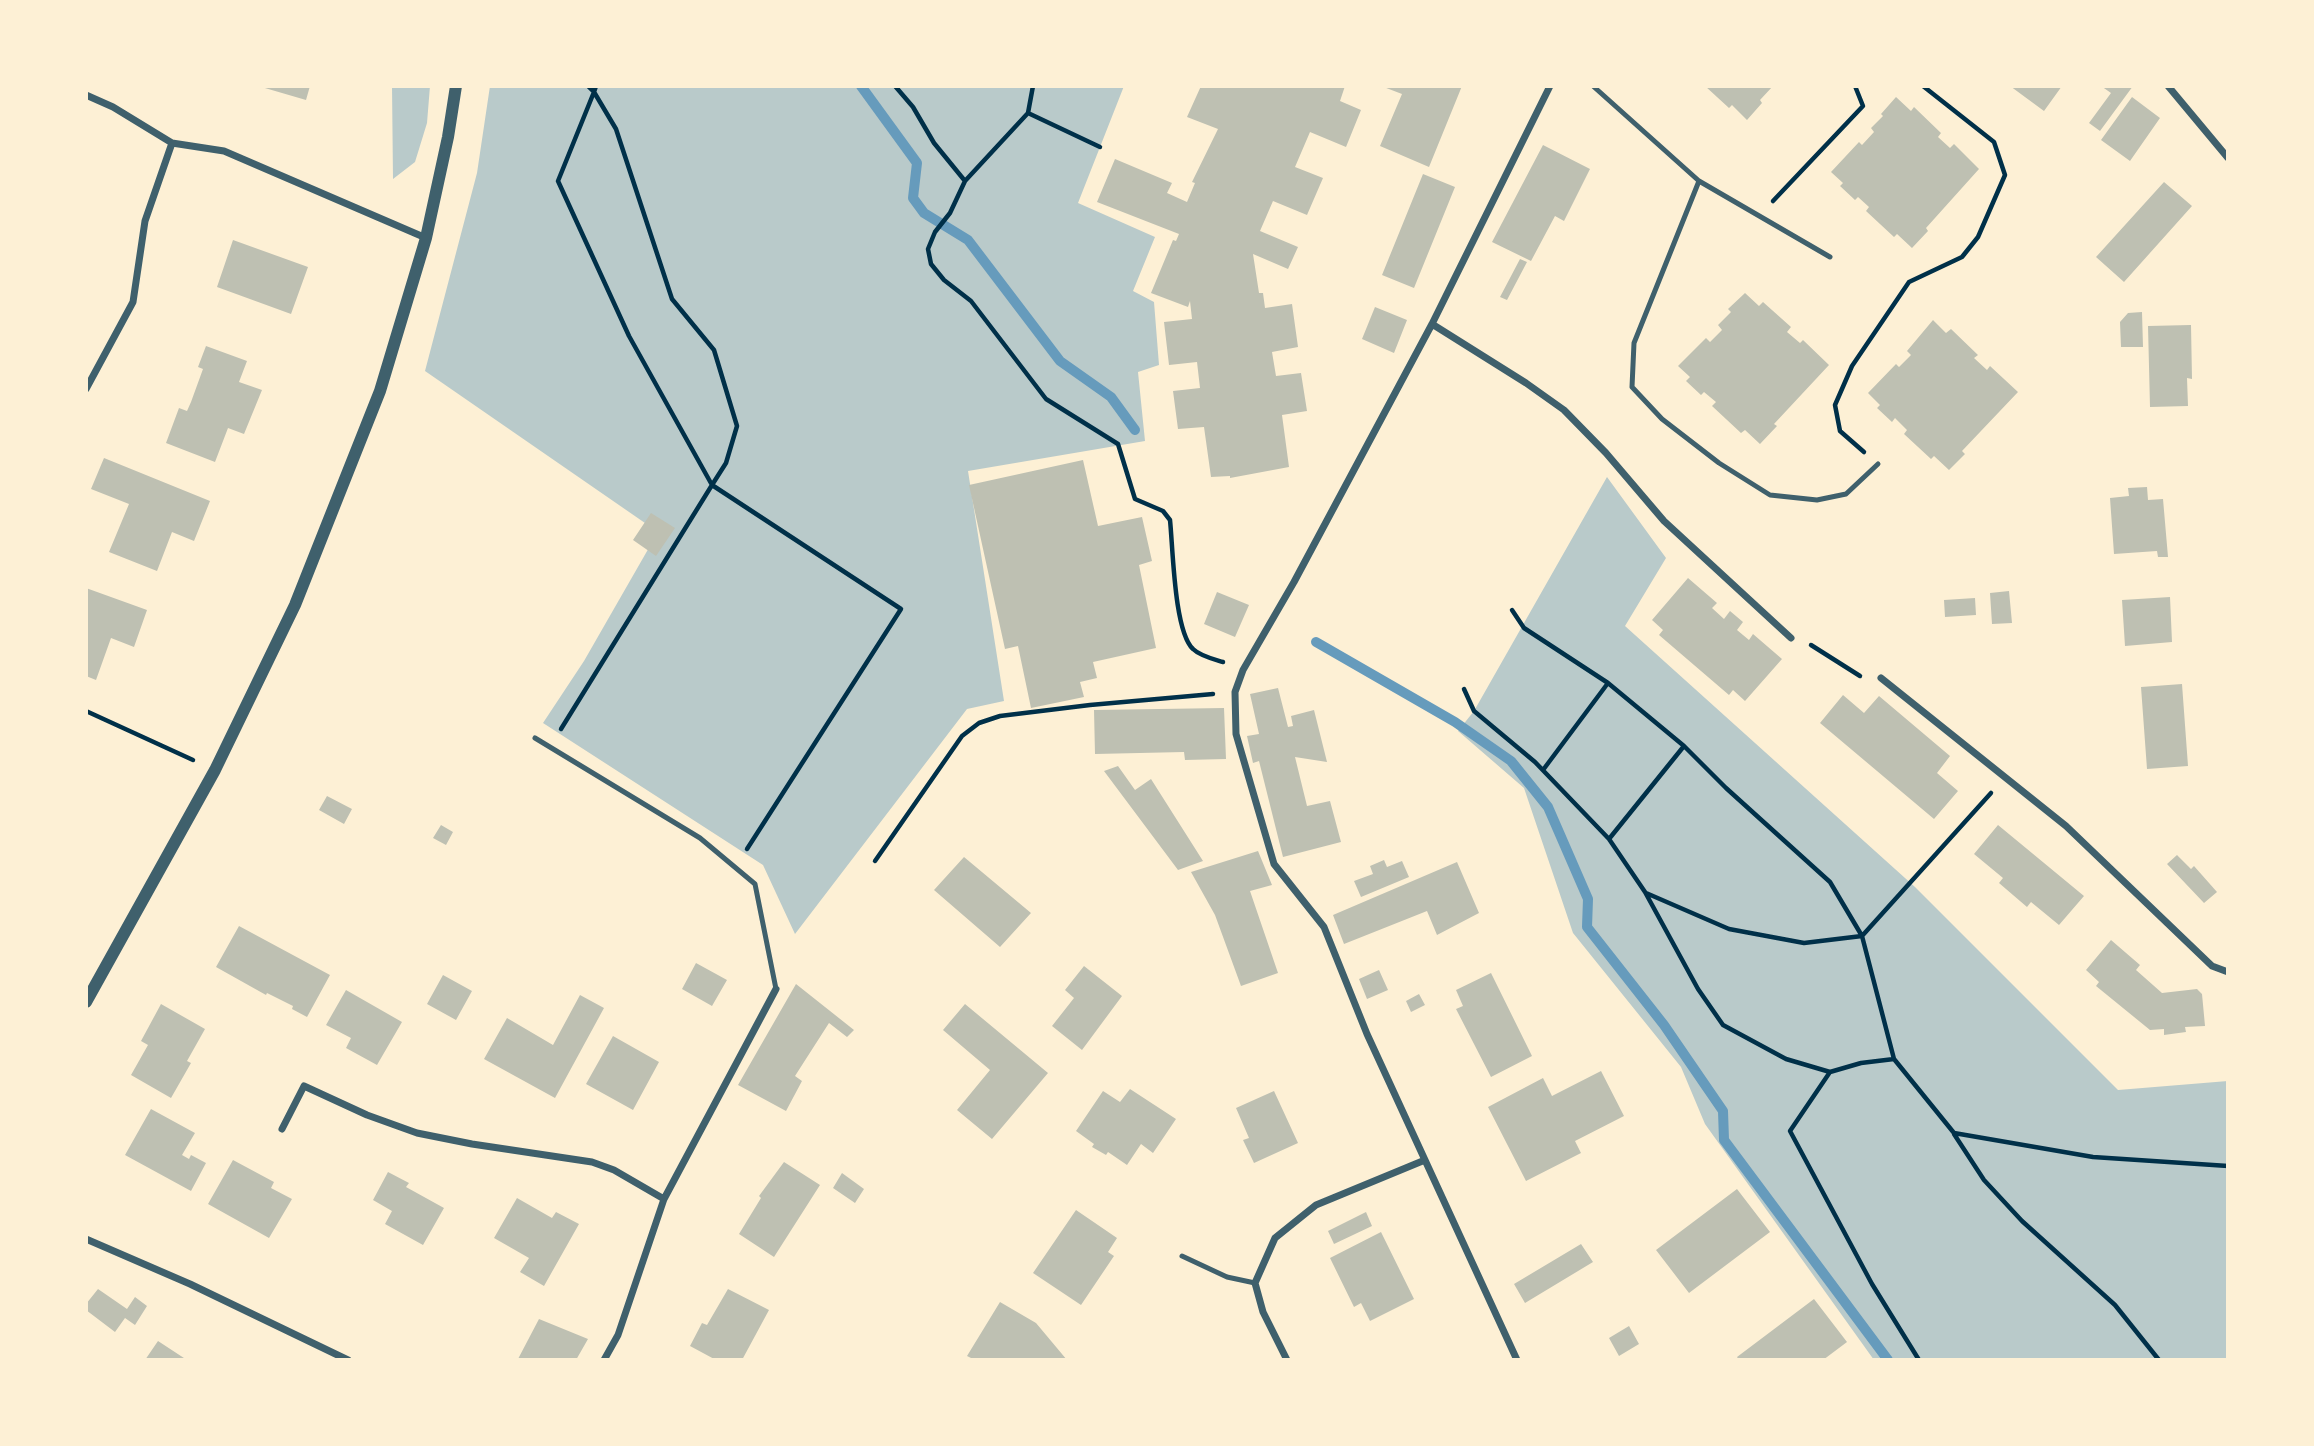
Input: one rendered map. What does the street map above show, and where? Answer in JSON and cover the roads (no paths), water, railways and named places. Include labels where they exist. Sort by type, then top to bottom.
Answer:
[{"type":"street","points":[[86,1002],[215,770],[295,605],[375,404],[426,238],[456,86]]},
{"type":"street","points":[[1517,1360],[1367,1034],[1324,927],[1274,864],[1236,734],[1235,692],[1243,670],[1294,582],[1432,324],[1550,86]]},
{"type":"street","points":[[2168,86],[2228,158]]},
{"type":"street","points":[[86,95],[113,107],[173,143],[224,151],[426,238]]},
{"type":"street","points":[[86,389],[133,302],[145,221],[173,143]]},
{"type":"street","points":[[1432,324],[1564,410],[1606,453],[1664,521],[1791,638]]},
{"type":"street","points":[[1881,678],[2066,826],[2213,965],[2228,972]]},
{"type":"street","points":[[604,1360],[618,1335],[664,1199],[776,989]]},
{"type":"street","points":[[282,1129],[304,1086],[367,1115],[417,1133],[592,1161],[614,1170],[664,1199]]},
{"type":"street","points":[[1287,1360],[1263,1312],[1255,1283],[1275,1238],[1316,1205],[1425,1160]]},
{"type":"street","points":[[86,1239],[190,1284],[348,1360]]},
{"type":"lane","points":[[1593,86],[1699,181],[1830,257]]},
{"type":"lane","points":[[1699,181],[1634,343],[1632,387],[1662,419],[1719,463],[1770,495],[1818,500],[1846,494],[1878,464]]},
{"type":"lane","points":[[535,738],[700,838],[755,884],[776,989]]},
{"type":"lane","points":[[1182,1256],[1227,1277],[1255,1283]]},
{"type":"waterway","points":[[861,86],[917,163],[913,198],[924,213],[968,240],[1060,361],[1111,397],[1135,430]]},
{"type":"waterway","points":[[1316,642],[1455,722],[1511,761],[1548,807],[1588,899],[1587,927],[1664,1025],[1723,1111],[1724,1140],[1888,1360]]}]
